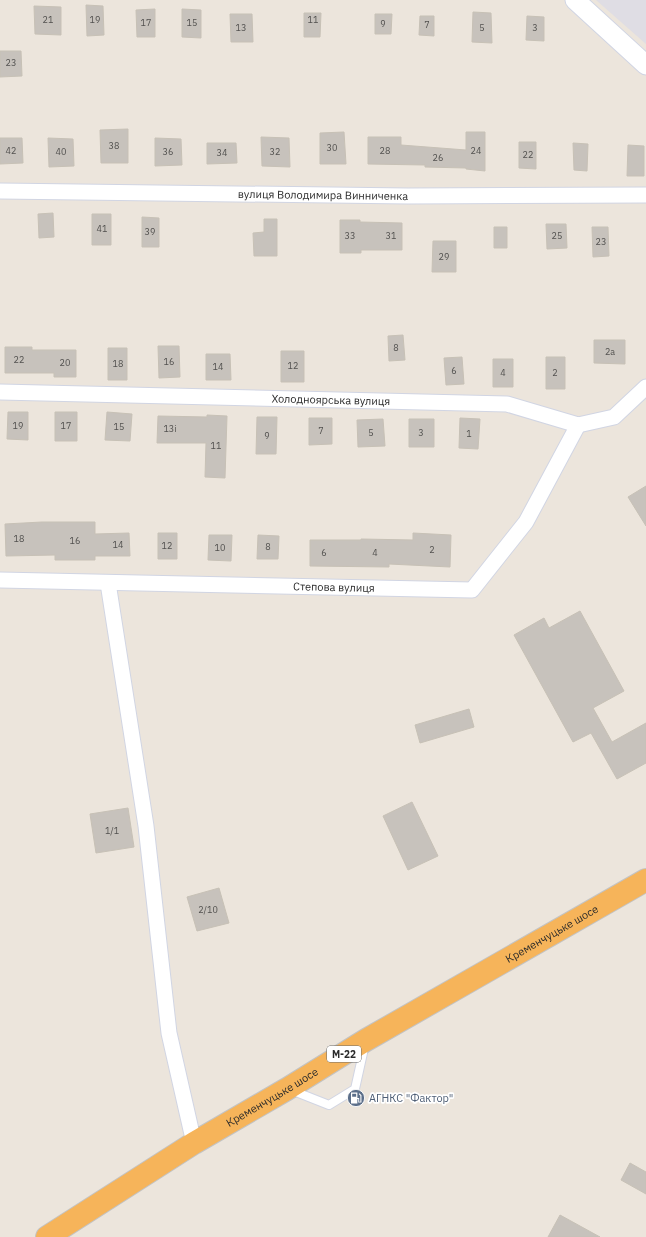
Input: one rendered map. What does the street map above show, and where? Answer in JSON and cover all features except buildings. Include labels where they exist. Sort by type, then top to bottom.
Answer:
[{"type":"highway","name":"Кременчуцьке шосе","points":[[47,1237],[194,1143],[287,1089],[366,1040],[646,880]]},
{"type":"street","points":[[575,0],[646,65]]},
{"type":"street","name":"вулиця Володимира Винниченка","points":[[0,192],[408,196],[646,195]]},
{"type":"street","name":"Холодноярська вулиця","points":[[0,392],[507,404],[578,425],[614,417],[646,387]]},
{"type":"street","name":"Степова вулиця","points":[[0,580],[59,580],[108,583],[472,590],[526,522],[578,425]]},
{"type":"street","points":[[108,583],[146,826],[169,1033],[194,1143]]},
{"type":"lane","points":[[287,1089],[329,1105],[336,1101],[355,1088],[366,1040]]},
{"type":"shaded area","points":[[596,0],[646,0],[646,44]]},
{"type":"place","name":"АГНКС \"Фактор\"","points":[[356,1098]]}]
